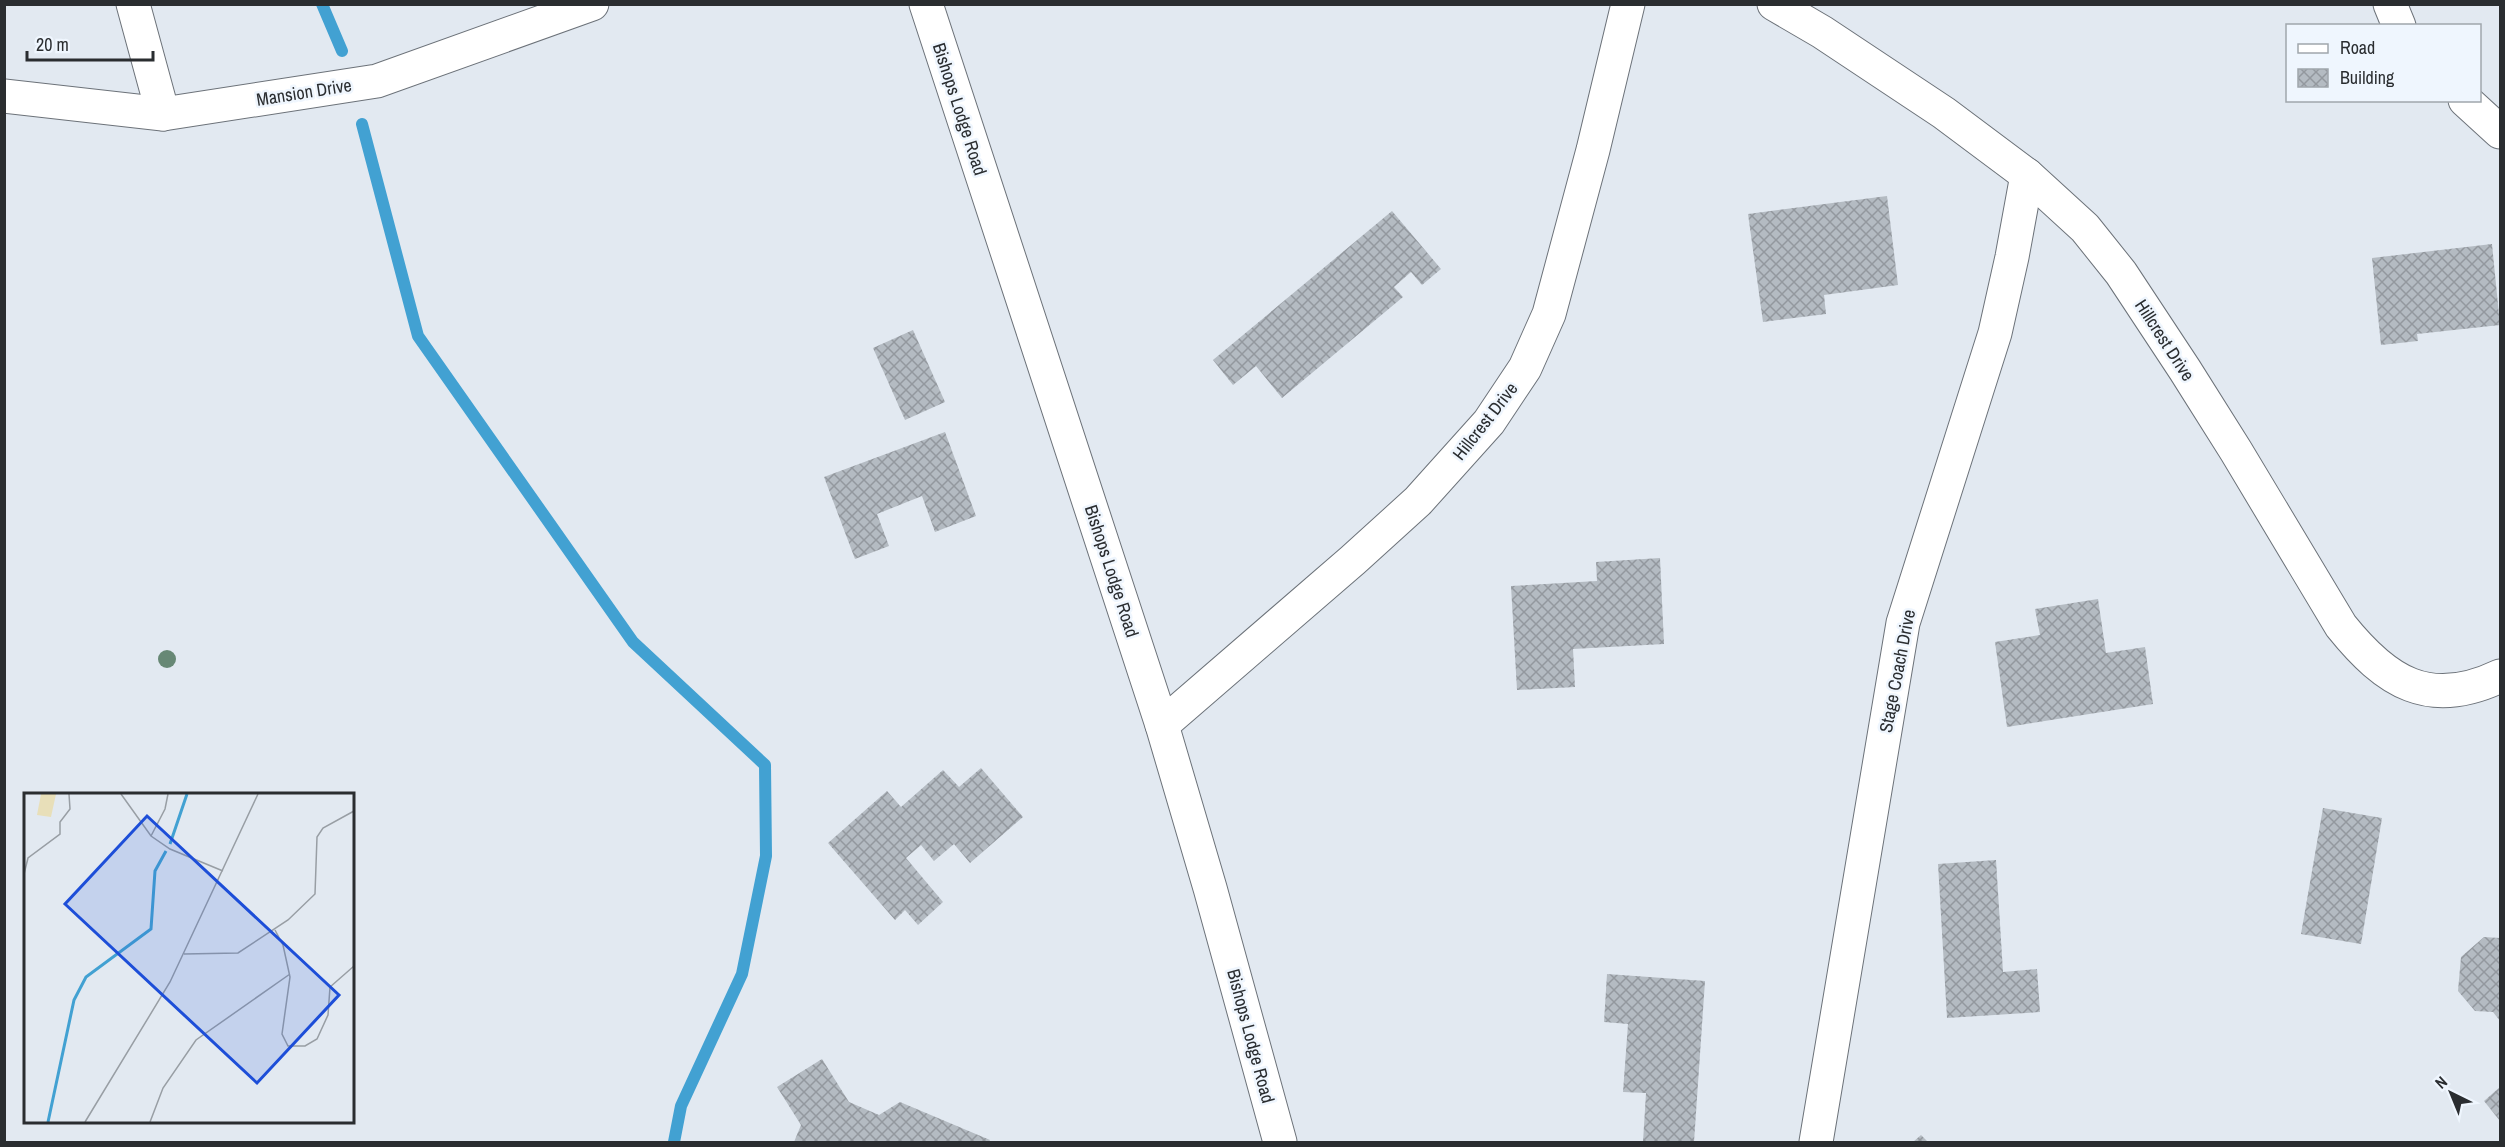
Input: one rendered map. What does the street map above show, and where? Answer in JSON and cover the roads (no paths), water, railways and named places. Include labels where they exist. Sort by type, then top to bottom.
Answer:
[{"type":"street","points":[[133,4],[163,114]]},
{"type":"street","name":"Mansion Drive","points":[[4,96],[163,114],[377,81],[592,4]]},
{"type":"street","name":"Bishops Lodge Road","points":[[926,4],[1162,725],[1210,888],[1280,1143]]},
{"type":"street","name":"Hillcrest Drive","points":[[1162,725],[1403,515],[1468,447],[1514,386],[1538,342],[1549,314],[1593,150],[1628,4]]},
{"type":"street","name":"Hillcrest Drive","points":[[1774,4],[1822,32],[1896,81],[2026,175],[2085,228],[2121,273],[2236,451],[2326,603],[2360,650],[2380,669],[2403,683],[2427,689],[2453,690],[2482,685],[2500,676]]},
{"type":"street","points":[[2390,4],[2398,24]]},
{"type":"street","points":[[2467,102],[2500,132]]},
{"type":"street","name":"Stage Coach Drive","points":[[1816,1143],[1903,623],[1992,345],[2012,257],[2026,175]]},
{"type":"waterway","points":[[322,4],[342,51]]},
{"type":"waterway","points":[[362,124],[418,336],[633,642],[765,765],[766,856],[742,974],[681,1106],[674,1142]]}]
